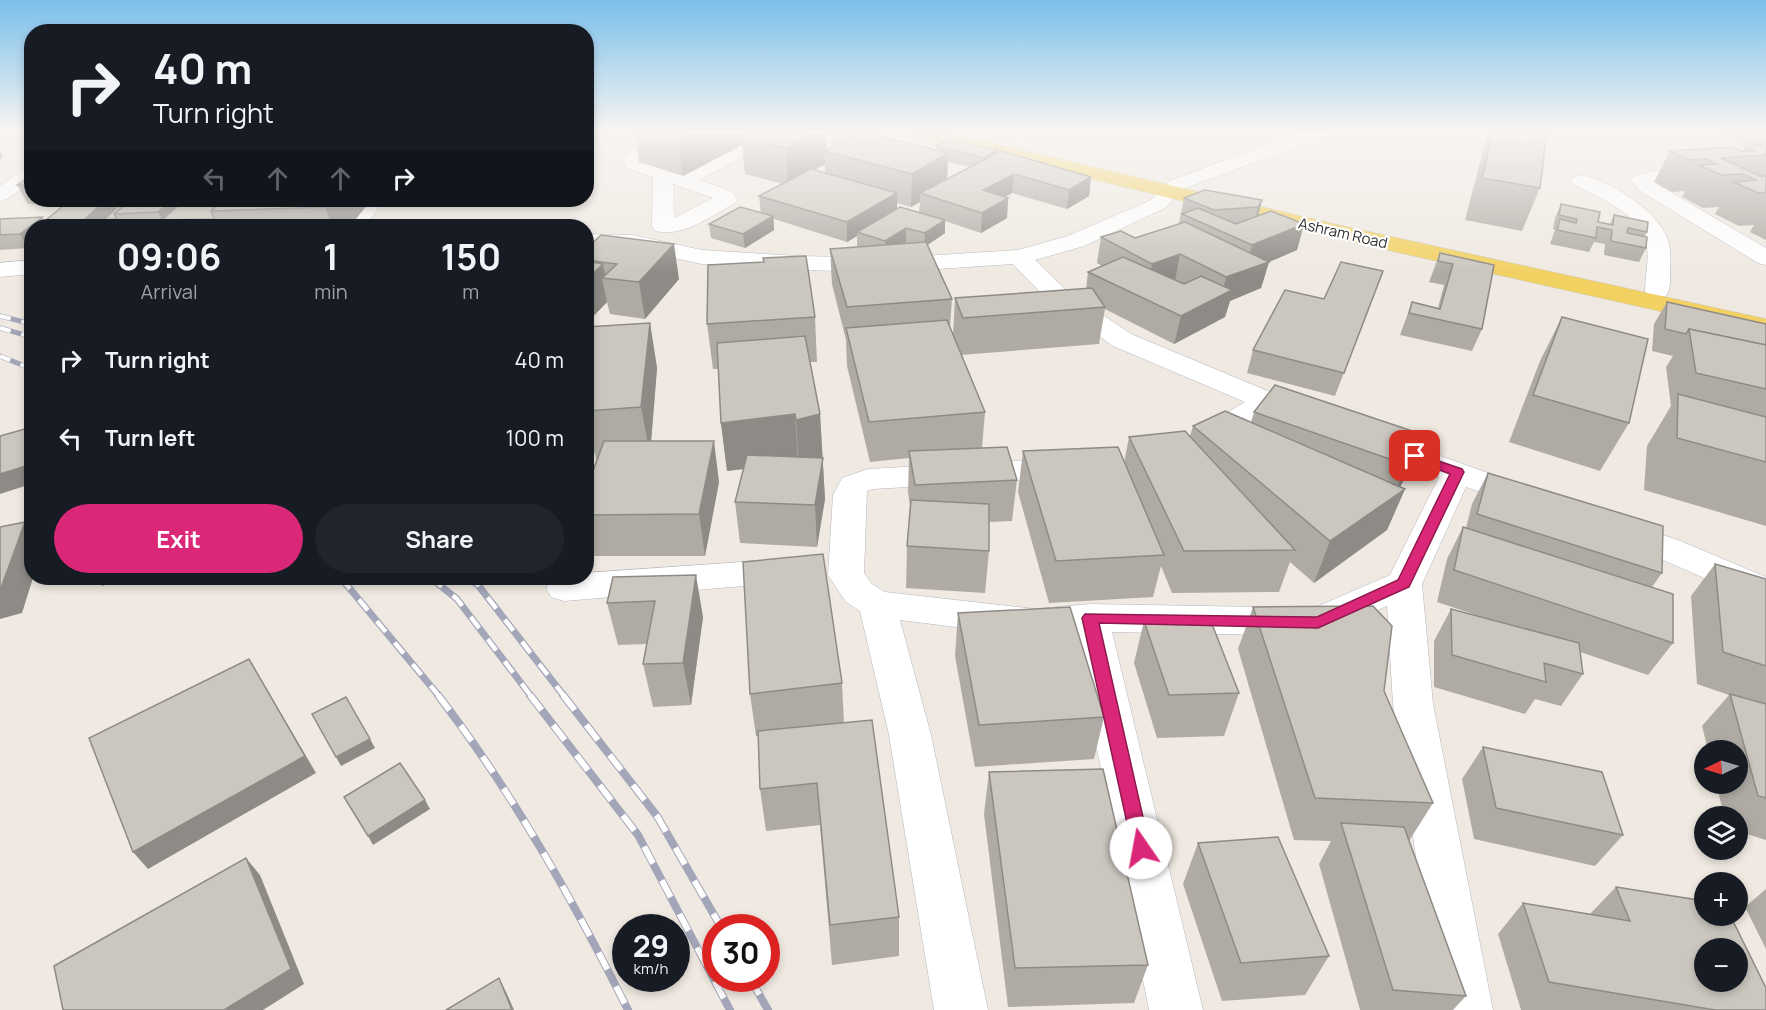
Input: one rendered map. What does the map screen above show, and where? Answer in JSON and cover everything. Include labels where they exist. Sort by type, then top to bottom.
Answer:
[{"type":"main road","name":"Ashram Road","points":[[1129,179],[1766,327]]},
{"type":"main road","name":"Ashram Road","points":[[1135,179],[1766,314]]},
{"type":"street","points":[[1,194],[22,179]]},
{"type":"street","points":[[594,241],[633,242],[702,257],[798,263],[893,265],[1019,257],[1076,241],[1097,232],[1158,204],[1173,189],[1198,179]]},
{"type":"street","points":[[1644,179],[1641,180],[1646,186],[1766,258]]},
{"type":"street","points":[[1581,181],[1611,195],[1653,228],[1659,246],[1657,291]]},
{"type":"street","points":[[1019,257],[1056,294],[1122,340],[1308,417]]},
{"type":"street","points":[[0,270],[24,268]]},
{"type":"street","points":[[1178,455],[1266,401]]},
{"type":"street","points":[[1351,433],[1545,504]]},
{"type":"street","points":[[961,1010],[910,735],[861,589],[849,495],[853,485],[868,479],[1099,465]]},
{"type":"street","points":[[1457,472],[1404,584],[1413,704],[1466,1010]]},
{"type":"street","points":[[1600,524],[1666,548],[1766,592]]},
{"type":"street","points":[[564,588],[756,573],[861,589],[1036,623],[1090,618],[1318,622],[1404,584]]},
{"type":"street","points":[[1090,618],[1176,1010]]},
{"type":"building","points":[[791,179],[847,179],[897,193],[847,222],[759,196]]},
{"type":"building","points":[[947,179],[1004,179],[983,190],[1008,198],[982,213],[920,193]]},
{"type":"building","points":[[1032,179],[1087,179],[1069,190]]},
{"type":"building","points":[[1489,179],[1541,179],[1540,188]]},
{"type":"building","points":[[1754,179],[1766,179],[1766,193],[1758,193],[1734,182],[1756,180]]},
{"type":"building","points":[[1205,190],[1262,200],[1258,207],[1214,210],[1184,198]]},
{"type":"building","points":[[1561,204],[1600,212],[1598,222],[1613,225],[1614,215],[1648,222],[1647,232],[1628,228],[1627,233],[1647,237],[1646,248],[1611,241],[1612,230],[1597,227],[1596,238],[1557,230],[1560,219],[1576,223],[1577,219],[1559,215]]},
{"type":"building","points":[[62,207],[98,207],[85,219],[47,219]]},
{"type":"building","points":[[117,207],[123,207],[114,214],[117,219],[105,219]]},
{"type":"building","points":[[122,207],[164,207],[158,212],[114,214]]},
{"type":"building","points":[[177,207],[215,207],[211,211],[214,219],[163,219]]},
{"type":"building","points":[[215,207],[325,207],[211,211]]},
{"type":"building","points":[[740,207],[773,216],[743,234],[709,224]]},
{"type":"building","points":[[900,207],[945,220],[925,233],[906,228],[885,241],[857,232]]},
{"type":"building","points":[[1198,208],[1236,224],[1271,211],[1304,224],[1252,245],[1182,214]]},
{"type":"building","points":[[42,217],[24,219],[24,231],[20,234],[0,235],[0,219]]},
{"type":"building","points":[[1185,222],[1269,262],[1226,277],[1180,254],[1152,264],[1101,237],[1121,231],[1135,238]]},
{"type":"building","points":[[601,235],[674,244],[639,282],[602,278],[617,264],[594,261],[594,242]]},
{"type":"building","points":[[926,242],[952,299],[847,307],[830,249]]},
{"type":"building","points":[[1440,253],[1494,265],[1482,329],[1409,313],[1412,302],[1440,309],[1453,264],[1438,261]]},
{"type":"building","points":[[806,256],[815,317],[707,324],[708,265],[764,262],[763,258]]},
{"type":"building","points":[[1123,257],[1184,284],[1201,276],[1232,290],[1181,316],[1088,272]]},
{"type":"building","points":[[594,262],[603,264],[594,272]]},
{"type":"building","points":[[1341,262],[1383,271],[1344,373],[1253,350],[1285,290],[1324,299]]},
{"type":"building","points":[[1092,288],[1105,307],[963,318],[955,298]]},
{"type":"building","points":[[1667,302],[1766,324],[1766,345],[1689,329],[1686,334],[1665,329]]},
{"type":"building","points":[[1562,317],[1648,339],[1629,423],[1533,395]]},
{"type":"building","points":[[947,320],[985,412],[869,422],[846,328]]},
{"type":"building","points":[[650,323],[641,407],[594,410],[594,326]]},
{"type":"building","points":[[1689,329],[1766,345],[1766,389],[1696,373]]},
{"type":"building","points":[[805,336],[820,414],[796,420],[795,414],[721,423],[717,343]]},
{"type":"building","points":[[1275,385],[1424,435],[1407,465],[1254,412]]},
{"type":"building","points":[[1678,394],[1766,417],[1766,462],[1677,438]]},
{"type":"building","points":[[1225,411],[1405,489],[1330,541],[1193,426]]},
{"type":"building","points":[[24,429],[24,466],[0,474],[0,436]]},
{"type":"building","points":[[1185,431],[1295,550],[1184,551],[1129,437]]},
{"type":"building","points":[[604,441],[714,441],[699,514],[594,515],[594,468]]},
{"type":"building","points":[[1007,447],[1017,480],[915,485],[909,451]]},
{"type":"building","points":[[1118,447],[1164,555],[1056,561],[1023,451]]},
{"type":"building","points":[[747,455],[823,458],[815,505],[735,502]]},
{"type":"building","points":[[1488,473],[1663,526],[1662,573],[1477,514]]},
{"type":"building","points":[[911,500],[989,504],[989,551],[907,546]]},
{"type":"building","points":[[24,522],[0,589],[0,527]]},
{"type":"building","points":[[1463,527],[1673,594],[1673,643],[1454,570]]},
{"type":"building","points":[[823,554],[842,683],[750,694],[743,562]]},
{"type":"building","points":[[1715,564],[1766,579],[1766,666],[1723,652]]},
{"type":"building","points":[[696,575],[683,663],[643,664],[655,601],[607,603],[613,577]]},
{"type":"building","points":[[1373,606],[1392,626],[1384,691],[1433,803],[1315,798],[1253,607]]},
{"type":"building","points":[[1070,607],[1104,717],[979,725],[958,613]]},
{"type":"building","points":[[1451,609],[1579,643],[1583,674],[1544,663],[1546,682],[1452,655]]},
{"type":"building","points":[[1210,619],[1239,693],[1169,695],[1144,621]]},
{"type":"building","points":[[249,659],[305,756],[133,852],[89,738]]},
{"type":"building","points":[[1730,694],[1766,704],[1766,798],[1758,796],[1748,760],[1748,740],[1743,740]]},
{"type":"building","points":[[346,697],[370,739],[336,757],[312,714]]},
{"type":"building","points":[[872,720],[899,917],[830,925],[817,783],[760,789],[758,731]]},
{"type":"building","points":[[1483,747],[1602,772],[1623,835],[1496,808]]},
{"type":"building","points":[[400,763],[425,800],[368,836],[344,797]]},
{"type":"building","points":[[1103,769],[1148,965],[1015,968],[989,772]]},
{"type":"building","points":[[1341,823],[1404,827],[1466,996],[1393,990]]},
{"type":"building","points":[[1278,837],[1329,956],[1241,963],[1198,843]]},
{"type":"building","points":[[246,858],[291,969],[224,1010],[63,1010],[54,966]]},
{"type":"building","points":[[1616,887],[1694,899],[1694,926],[1735,926],[1741,938],[1694,938],[1694,992],[1748,992],[1748,952],[1766,988],[1766,1010],[1715,1010],[1549,982],[1523,903],[1630,921]]},
{"type":"building","points":[[499,978],[512,1010],[446,1010]]},
{"type":"railway","points":[[0,316],[24,322]]},
{"type":"railway","points":[[0,328],[24,335]]},
{"type":"railway","points":[[0,356],[24,366]]},
{"type":"railway","points":[[347,585],[439,696]]},
{"type":"railway","points":[[440,585],[457,599],[531,696]]},
{"type":"railway","points":[[478,585],[564,696]]},
{"type":"railway","points":[[438,695],[517,809],[586,928],[628,1010]]},
{"type":"railway","points":[[530,695],[638,835],[730,1010]]},
{"type":"railway","points":[[563,695],[657,816],[714,914]]},
{"type":"railway","points":[[758,992],[768,1010]]},
{"type":"route","points":[[1141,848],[1090,618],[1318,622],[1404,584],[1457,472],[1415,456]]}]
